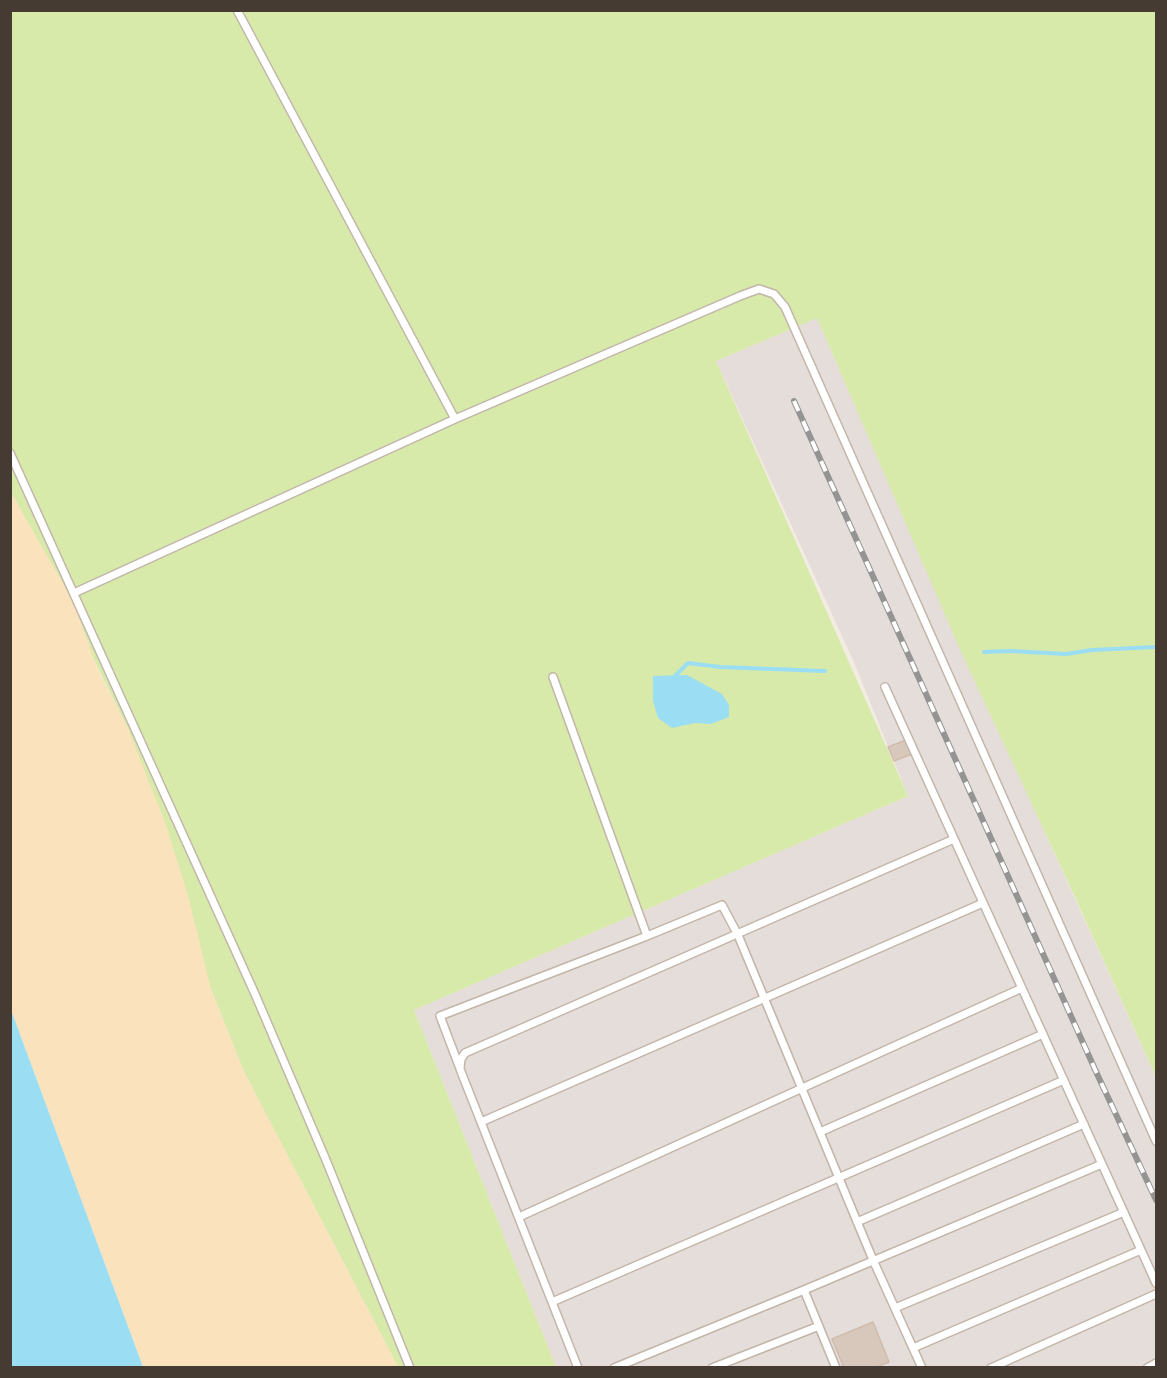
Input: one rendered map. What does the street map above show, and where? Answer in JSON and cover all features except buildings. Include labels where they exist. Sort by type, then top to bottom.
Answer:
[{"type":"lane","points":[[237,10],[455,419]]},
{"type":"lane","points":[[74,593],[455,419],[740,296],[759,289],[774,294],[785,307],[1156,1141]]},
{"type":"lane","points":[[10,453],[255,994],[326,1160],[410,1368]]},
{"type":"lane","points":[[553,677],[647,936]]},
{"type":"lane","points":[[885,687],[1156,1283]]},
{"type":"lane","points":[[460,1069],[461,1059],[465,1053],[954,839]]},
{"type":"lane","points":[[481,1122],[983,903]]},
{"type":"lane","points":[[578,1368],[440,1016],[722,905],[738,935],[873,1260],[922,1368]]},
{"type":"lane","points":[[519,1217],[1022,988]]},
{"type":"lane","points":[[820,1132],[1043,1034]]},
{"type":"lane","points":[[552,1302],[1064,1080]]},
{"type":"lane","points":[[857,1222],[1084,1124]]},
{"type":"lane","points":[[614,1368],[1102,1164]]},
{"type":"lane","points":[[895,1308],[1124,1212]]},
{"type":"lane","points":[[913,1348],[1142,1250]]},
{"type":"lane","points":[[804,1290],[836,1368]]},
{"type":"lane","points":[[991,1368],[1156,1294]]},
{"type":"lane","points":[[712,1368],[819,1326]]},
{"type":"lane","points":[[1147,1368],[1156,1363]]},
{"type":"shaded area","points":[[817,318],[947,617],[1156,1077],[1156,1367],[556,1367],[414,1010],[908,796],[853,660],[716,361]]},
{"type":"green space","points":[[10,11],[1156,11],[1156,1077],[962,654],[817,318],[716,361],[908,796],[414,1010],[556,1367],[398,1367],[244,1072],[211,989],[128,729],[11,493]]},
{"type":"sand","points":[[11,493],[72,599],[98,670],[128,729],[165,822],[187,892],[211,989],[244,1072],[398,1367],[143,1367],[11,1010]]},
{"type":"water","points":[[687,675],[722,694],[729,705],[729,717],[711,724],[695,723],[672,728],[658,718],[653,701],[653,676]]},
{"type":"water","points":[[11,1010],[143,1367],[11,1367]]},
{"type":"waterway","points":[[984,652],[1066,654],[1092,650],[1156,647]]},
{"type":"waterway","points":[[675,676],[688,663],[720,667],[825,671]]},
{"type":"railway","points":[[794,401],[1156,1200]]}]
